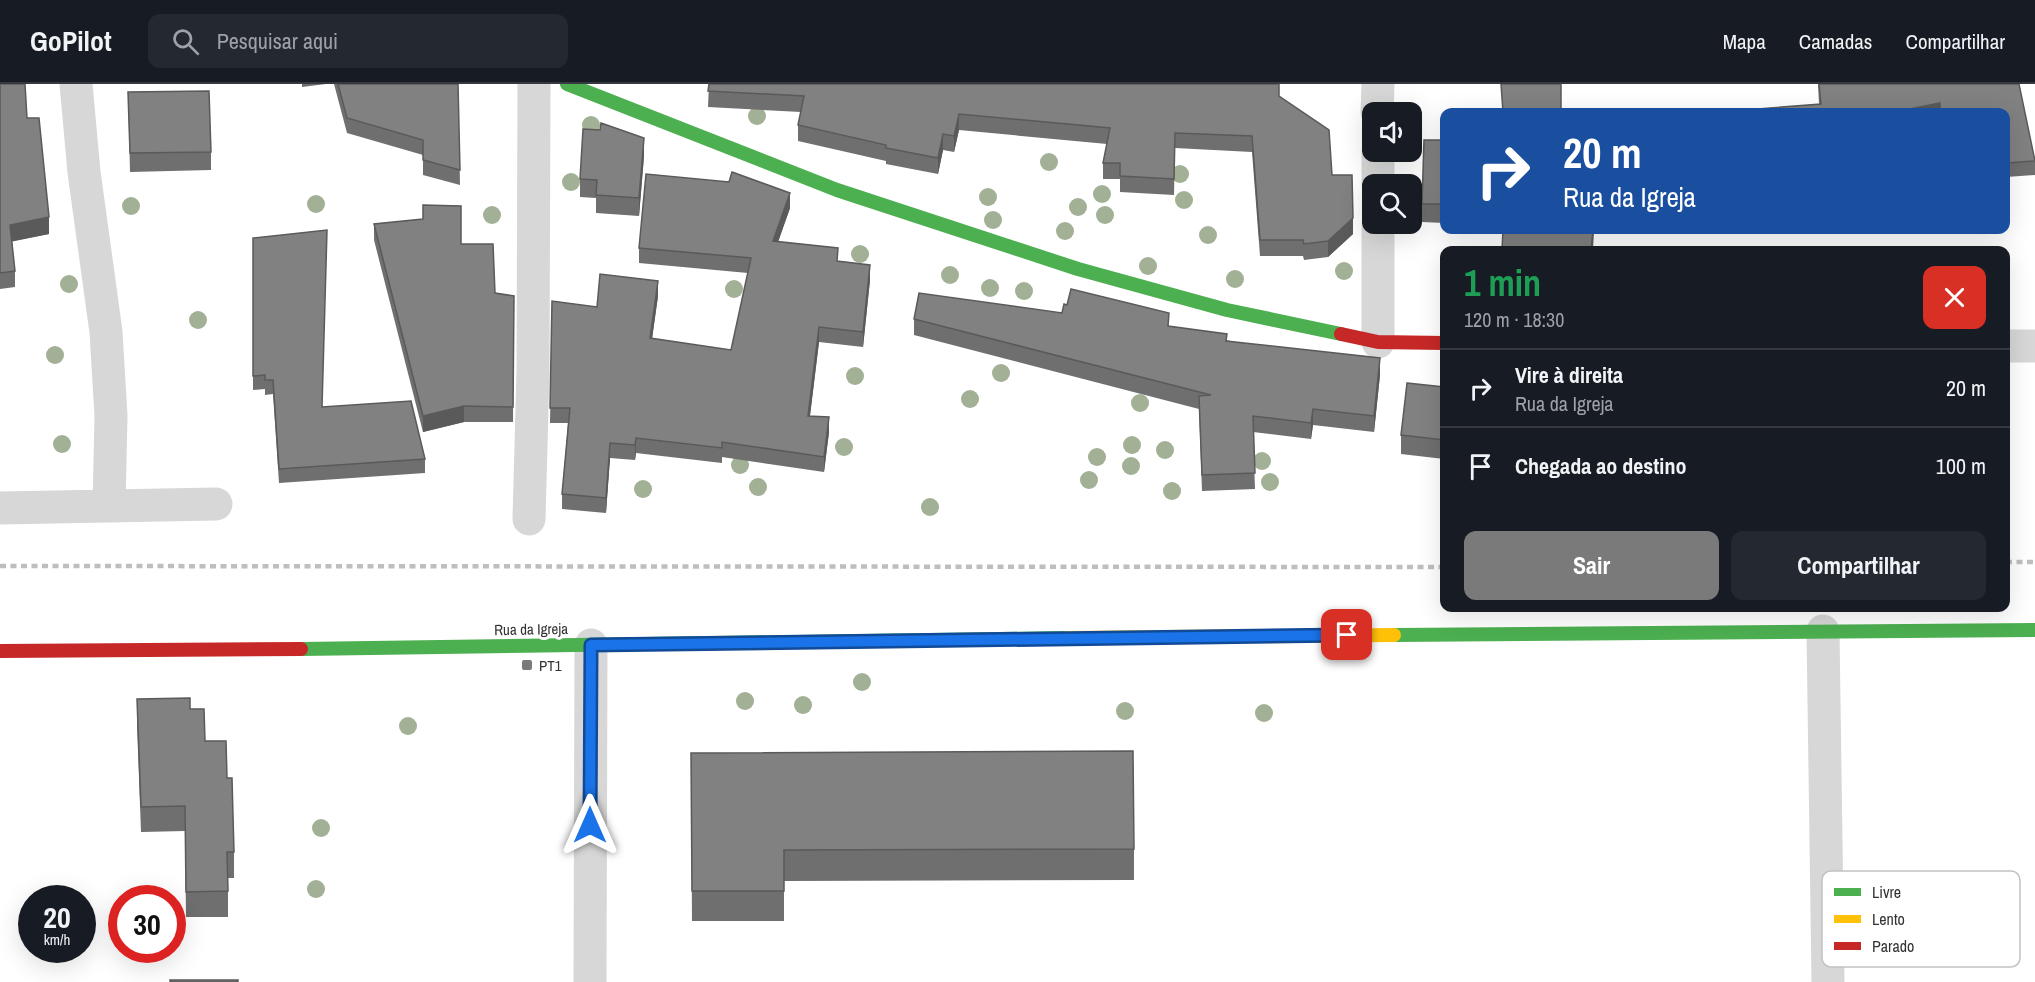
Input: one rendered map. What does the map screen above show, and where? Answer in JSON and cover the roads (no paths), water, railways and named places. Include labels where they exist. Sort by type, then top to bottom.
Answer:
[{"type":"street","points":[[76,84],[84,172],[106,332],[111,416],[108,506]]},
{"type":"street","points":[[529,519],[533,372],[534,84]]},
{"type":"street","points":[[567,84],[837,190],[1078,269],[1227,310],[1378,342],[1440,343]]},
{"type":"street","points":[[1377,102],[1378,84]]},
{"type":"street","points":[[1378,234],[1378,342]]},
{"type":"street","points":[[2010,346],[2035,346]]},
{"type":"street","points":[[0,508],[216,504]]},
{"type":"street","name":"Rua da Igreja","points":[[0,651],[487,647],[542,644],[1049,638],[2035,630]]},
{"type":"street","points":[[1823,631],[1826,871]]},
{"type":"street","points":[[590,982],[591,645]]},
{"type":"street","points":[[1828,967],[1828,982]]},
{"type":"railway","points":[[2010,562],[2035,562]]},
{"type":"railway","points":[[0,566],[1440,567]]},
{"type":"place","name":"PT1","points":[[527,665]]}]
